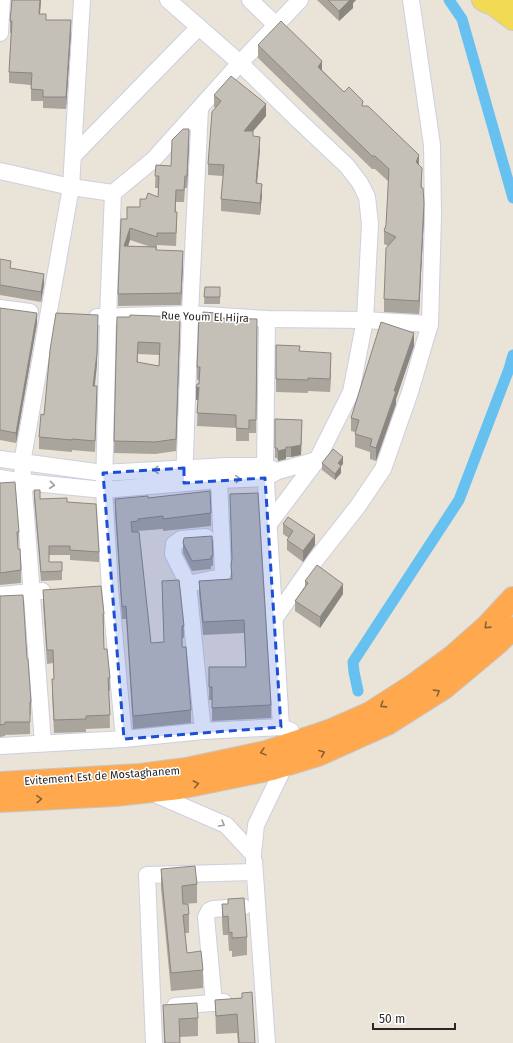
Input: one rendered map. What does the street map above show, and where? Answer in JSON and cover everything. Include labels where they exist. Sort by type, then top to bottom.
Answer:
[{"type":"highway","name":"Evitement Est de Mostaghanem","points":[[0,783],[140,775],[186,769],[266,752],[329,731],[370,713],[415,684],[453,656],[476,636],[513,598]]},
{"type":"highway","name":"Evitement Est de Mostaghanem","points":[[0,801],[116,794],[179,788],[272,769],[318,755],[387,724],[444,688],[512,633]]},
{"type":"main road","points":[[494,2],[513,20]]},
{"type":"street","points":[[0,34],[2,0]]},
{"type":"street","points":[[43,743],[32,591],[22,482],[22,463],[55,315],[71,187],[82,0]]},
{"type":"street","points":[[168,0],[240,62],[347,166],[360,183],[367,197],[370,224],[365,320],[351,392],[317,460],[269,524]]},
{"type":"street","points":[[250,0],[276,24]]},
{"type":"street","points":[[0,171],[71,187],[113,193],[153,160],[240,62],[300,0]]},
{"type":"street","points":[[275,618],[314,562],[358,506],[383,469],[410,392],[430,324],[433,216],[432,145],[411,0]]},
{"type":"street","points":[[73,156],[199,27]]},
{"type":"street","points":[[184,476],[200,108]]},
{"type":"street","points":[[113,193],[103,473],[102,589],[124,739]]},
{"type":"street","points":[[0,308],[55,315]]},
{"type":"street","name":"Rue Youm El Hijra","points":[[85,316],[108,317],[190,314],[268,319],[365,320],[430,324]]},
{"type":"street","points":[[268,319],[269,524],[281,727]]},
{"type":"street","points":[[0,459],[103,473],[184,476],[219,480],[269,472],[317,460]]},
{"type":"street","points":[[0,478],[22,482],[104,490],[184,476],[269,472]]},
{"type":"street","points":[[188,584],[221,576],[223,572],[219,480]]},
{"type":"street","points":[[204,731],[188,584],[173,554],[174,544],[182,539],[222,536]]},
{"type":"street","points":[[0,595],[55,590]]},
{"type":"street","points":[[0,746],[124,739],[204,731],[281,727],[306,739]]},
{"type":"street","points":[[267,1043],[252,1000],[257,906],[253,854],[256,825],[285,765]]},
{"type":"street","points":[[148,791],[226,825],[253,854]]},
{"type":"street","points":[[154,1043],[147,875],[254,872]]},
{"type":"street","points":[[214,1003],[206,917],[209,911],[213,909],[257,906]]},
{"type":"street","points":[[152,1008],[252,1000]]},
{"type":"highlighted area","points":[[184,468],[184,483],[265,478],[281,727],[124,739],[103,473]]},
{"type":"building","points":[[12,0],[40,0],[39,14],[46,14],[46,20],[71,20],[66,97],[43,97],[43,90],[31,89],[32,73],[9,72]]},
{"type":"building","points":[[328,0],[350,0],[339,11]]},
{"type":"building","points":[[281,21],[322,61],[318,67],[344,92],[349,87],[363,101],[362,106],[368,106],[419,155],[416,162],[422,168],[421,187],[423,188],[424,203],[419,301],[384,299],[386,248],[396,237],[384,231],[386,225],[389,169],[375,156],[372,156],[258,45]]},
{"type":"building","points":[[231,76],[266,104],[244,131],[253,131],[253,136],[260,137],[256,183],[262,184],[260,203],[221,199],[224,165],[208,164],[212,112],[221,101],[214,95]]},
{"type":"building","points":[[183,129],[189,129],[187,176],[185,176],[184,190],[176,190],[176,233],[157,233],[157,237],[130,228],[124,246],[156,247],[156,250],[183,251],[181,293],[118,294],[121,219],[127,219],[127,207],[140,207],[140,199],[146,199],[148,193],[158,197],[159,176],[155,176],[156,165],[171,166],[172,140]]},
{"type":"building","points":[[0,259],[11,261],[10,268],[44,274],[41,292],[0,285]]},
{"type":"building","points":[[205,287],[220,287],[220,297],[204,297]]},
{"type":"building","points":[[0,308],[37,313],[16,433],[0,430]]},
{"type":"building","points":[[203,312],[216,313],[216,318],[257,319],[256,420],[249,420],[249,429],[236,428],[236,415],[197,413],[199,387],[196,388],[197,384],[199,384],[200,367],[197,367],[199,317],[203,317]]},
{"type":"building","points":[[56,313],[98,315],[97,353],[93,386],[97,386],[95,441],[39,437],[41,414],[44,415],[50,350]]},
{"type":"building","points":[[130,315],[180,317],[176,439],[155,442],[114,441],[117,317],[130,317]],"holes":[[[138,342],[160,343],[159,366],[137,362]]]},
{"type":"building","points":[[381,322],[414,333],[376,448],[370,446],[372,439],[355,434],[359,420],[351,418]]},
{"type":"building","points":[[276,345],[300,346],[299,351],[331,353],[330,379],[276,379]]},
{"type":"building","points":[[275,419],[302,420],[301,445],[286,447],[286,449],[278,451],[277,448],[275,448]]},
{"type":"building","points":[[333,449],[343,457],[338,463],[341,466],[335,474],[322,463]]},
{"type":"building","points":[[15,482],[19,532],[17,532],[18,549],[20,549],[21,570],[0,573],[0,483]]},
{"type":"building","points":[[34,490],[40,490],[40,499],[67,498],[67,502],[96,504],[99,552],[70,550],[70,546],[49,546],[49,562],[62,562],[62,571],[41,572]]},
{"type":"building","points":[[210,491],[211,513],[163,519],[163,516],[138,519],[138,521],[131,522],[132,532],[139,532],[151,643],[164,642],[162,581],[179,580],[184,626],[182,626],[182,647],[186,647],[191,710],[133,716],[126,606],[122,607],[115,499],[148,496],[148,498]]},
{"type":"building","points":[[258,493],[271,705],[212,708],[212,687],[209,687],[209,667],[246,667],[244,620],[203,622],[199,581],[232,579],[230,494]]},
{"type":"building","points":[[288,517],[315,535],[303,551],[287,540],[293,531],[283,524]]},
{"type":"building","points":[[212,536],[213,556],[211,556],[211,559],[192,561],[183,543],[184,538]]},
{"type":"building","points":[[317,565],[343,584],[320,617],[295,601],[308,583],[305,581]]},
{"type":"building","points":[[101,586],[104,614],[104,649],[107,649],[110,678],[108,678],[110,715],[86,716],[86,719],[54,720],[52,679],[54,679],[53,650],[47,650],[43,590]]},
{"type":"building","points":[[23,595],[31,702],[30,722],[5,722],[5,724],[0,725],[0,596]]},
{"type":"building","points":[[195,866],[197,884],[182,886],[183,904],[188,904],[189,914],[183,915],[187,953],[201,951],[203,970],[171,973],[161,869]]},
{"type":"building","points":[[244,898],[247,937],[232,938],[232,932],[229,933],[228,916],[223,917],[222,904],[228,904],[228,899]]},
{"type":"building","points":[[252,992],[255,1043],[239,1043],[237,1014],[216,1016],[215,1000],[242,998],[242,993]]},
{"type":"building","points":[[197,1003],[198,1018],[179,1019],[180,1043],[165,1043],[163,1005]]},
{"type":"waterway","points":[[449,0],[462,19],[513,198]]},
{"type":"waterway","points":[[358,691],[353,662],[459,500],[513,355]]}]
